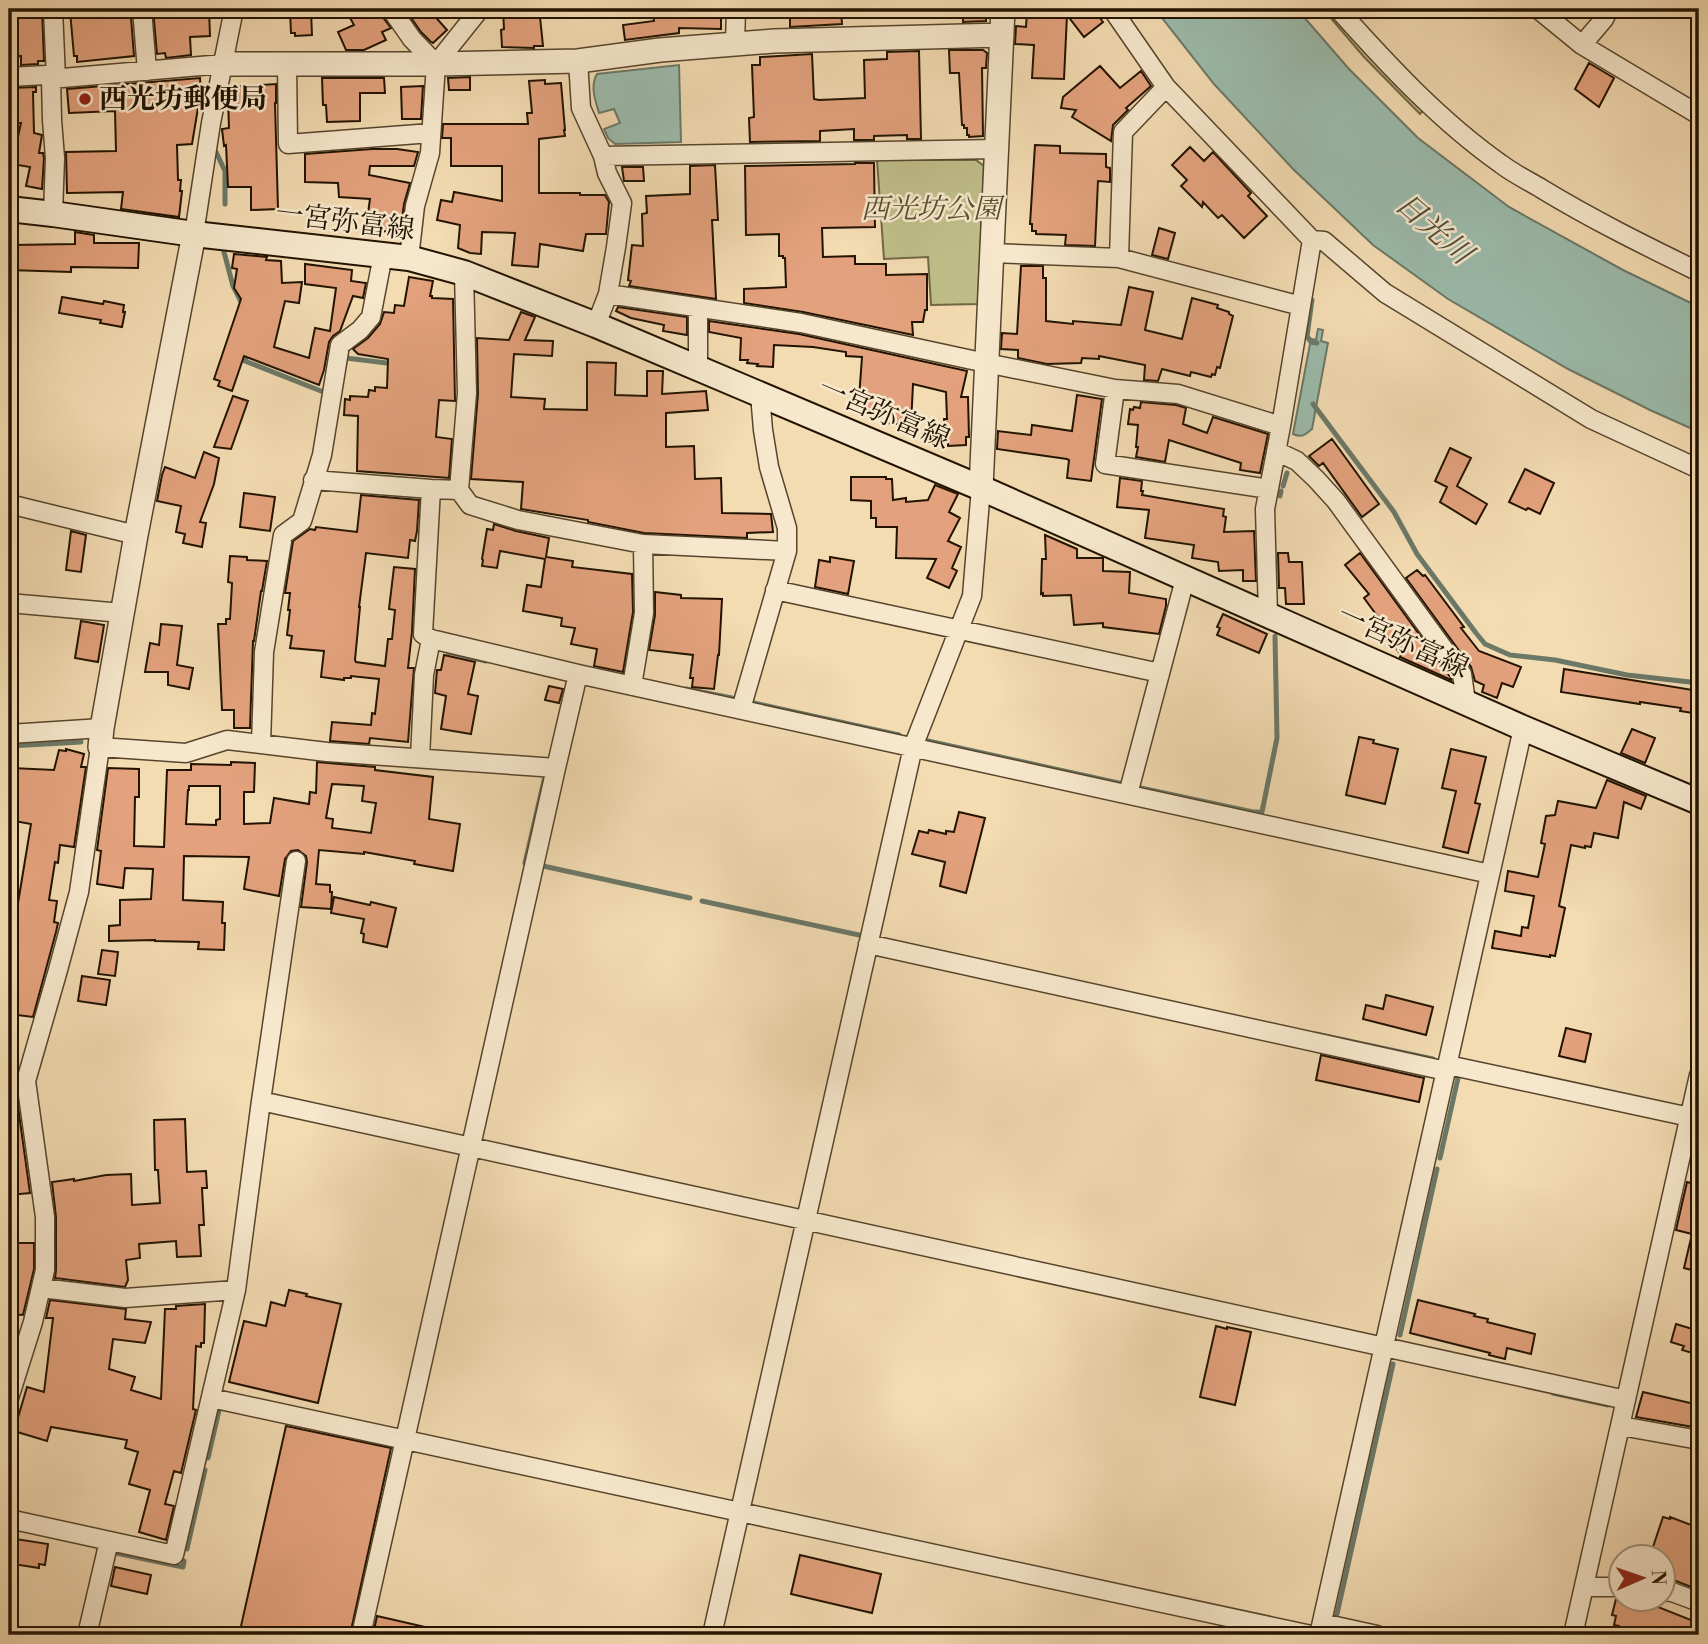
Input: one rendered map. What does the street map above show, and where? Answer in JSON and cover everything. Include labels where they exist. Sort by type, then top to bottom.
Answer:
[{"type":"main road","name":"一宮弥富線","points":[[9,212],[53,214],[194,234],[409,258],[464,273],[596,325],[981,488],[1699,802]]},
{"type":"street","points":[[53,9],[53,214]]},
{"type":"street","points":[[142,9],[147,71]]},
{"type":"street","points":[[9,1398],[33,1322],[45,1270],[45,1217],[17,1081],[58,970],[79,892],[101,737],[135,535],[194,234],[211,123],[234,9]]},
{"type":"street","points":[[391,9],[412,38],[436,64]]},
{"type":"street","points":[[409,258],[415,206],[430,153],[436,64],[480,9]]},
{"type":"street","points":[[735,44],[736,9]]},
{"type":"street","points":[[712,1635],[913,747],[972,596],[981,488],[1003,9]]},
{"type":"street","points":[[1112,9],[1166,87],[1312,240],[1324,241],[1385,293],[1591,419],[1699,469]]},
{"type":"street","points":[[1338,9],[1445,120],[1502,165],[1564,202],[1699,272]]},
{"type":"street","points":[[1538,9],[1699,115]]},
{"type":"street","points":[[1586,39],[1604,19],[1609,9]]},
{"type":"street","points":[[9,77],[46,75],[54,79],[223,64],[578,61],[660,50],[775,41],[1002,35]]},
{"type":"street","points":[[578,61],[581,108],[622,203],[608,293],[596,325]]},
{"type":"street","points":[[287,64],[288,144],[431,133]]},
{"type":"street","points":[[1119,258],[1124,132],[1166,87]]},
{"type":"street","points":[[603,156],[996,149]]},
{"type":"street","points":[[1268,615],[1265,509],[1312,240]]},
{"type":"street","points":[[991,253],[1119,258],[1301,306]]},
{"type":"street","points":[[261,744],[264,652],[283,535],[302,521],[322,455],[340,345],[360,330],[371,317],[383,255]]},
{"type":"street","points":[[464,273],[467,393],[459,490],[470,505],[518,520],[643,544],[787,551]]},
{"type":"street","points":[[608,293],[801,323],[1115,389],[1178,394],[1281,426]]},
{"type":"street","points":[[698,308],[698,368]]},
{"type":"street","points":[[1115,389],[1105,464],[1269,489]]},
{"type":"street","points":[[741,709],[787,551],[787,528],[769,467],[760,394]]},
{"type":"street","points":[[1276,451],[1297,461],[1336,502],[1462,674],[1466,702]]},
{"type":"street","points":[[313,480],[459,490]]},
{"type":"street","points":[[431,489],[423,634],[431,639],[632,686],[1490,874]]},
{"type":"street","points":[[9,504],[135,535]]},
{"type":"street","points":[[632,686],[644,613],[643,544]]},
{"type":"street","points":[[1128,794],[1185,579]]},
{"type":"street","points":[[775,590],[1160,673]]},
{"type":"street","points":[[9,603],[122,613]]},
{"type":"street","points":[[420,758],[424,675],[431,639]]},
{"type":"street","points":[[361,1635],[578,674]]},
{"type":"street","points":[[1317,1631],[1384,1347],[1523,727]]},
{"type":"street","points":[[9,734],[101,737],[186,752],[227,740],[327,752],[556,768]]},
{"type":"street","points":[[9,1519],[174,1555],[236,1290],[296,861]]},
{"type":"street","points":[[868,944],[1447,1068],[1695,1118]]},
{"type":"street","points":[[1573,1635],[1626,1400],[1695,1118],[1699,1075]]},
{"type":"street","points":[[261,1101],[1626,1400]]},
{"type":"street","points":[[41,1288],[125,1298],[236,1290]]},
{"type":"street","points":[[211,1398],[740,1512],[1317,1631],[1377,1635]]},
{"type":"street","points":[[1621,1426],[1699,1440]]},
{"type":"street","points":[[88,1635],[109,1541]]},
{"type":"street","points":[[1585,1587],[1606,1587]]},
{"type":"street","points":[[1676,1593],[1699,1602]]},
{"type":"green space","points":[[1323,9],[1331,9],[1424,109],[1420,114],[1364,57]]},
{"type":"green space","name":"西光坊公園","points":[[877,160],[976,160],[984,166],[978,304],[931,305],[928,257],[884,259]]},
{"type":"water","name":"日光川","points":[[1155,9],[1297,9],[1349,69],[1418,138],[1509,207],[1623,270],[1699,307],[1699,432],[1568,369],[1448,299],[1373,245],[1293,169],[1214,84]]},
{"type":"water","points":[[679,65],[681,142],[615,144],[608,138],[604,129],[620,123],[614,109],[599,113],[594,88],[597,74]]},
{"type":"water","points":[[1318,329],[1323,330],[1321,341],[1328,343],[1312,429],[1299,436],[1293,434],[1311,339],[1316,340]]},
{"type":"building","points":[[9,9],[42,9],[44,61],[21,65],[21,56],[9,56]]},
{"type":"building","points":[[122,9],[122,18],[131,17],[134,56],[77,62],[77,56],[74,56],[70,11]]},
{"type":"building","points":[[153,9],[209,9],[210,36],[190,37],[191,55],[166,58],[165,53],[157,54]]},
{"type":"building","points":[[345,9],[380,9],[391,28],[382,32],[386,40],[364,50],[346,50],[338,32],[354,25]]},
{"type":"building","points":[[405,9],[437,9],[431,12],[447,30],[431,42]]},
{"type":"building","points":[[528,9],[528,18],[540,17],[543,46],[502,47],[503,10]]},
{"type":"building","points":[[652,9],[721,12],[721,29],[679,28],[679,33],[625,40],[623,25],[654,21]]},
{"type":"building","points":[[809,9],[841,9],[842,24],[790,27],[790,17],[809,16]]},
{"type":"building","points":[[963,9],[986,9],[986,21],[963,22]]},
{"type":"building","points":[[1093,9],[1103,22],[1084,37],[1067,15],[1064,79],[1032,78],[1034,45],[1015,44],[1016,26],[1026,27],[1027,11]]},
{"type":"building","points":[[311,10],[312,35],[295,36],[295,33],[291,33],[290,11]]},
{"type":"building","points":[[949,50],[983,50],[987,53],[986,68],[982,68],[983,136],[969,137],[967,128],[962,125],[959,73],[950,73]]},
{"type":"building","points":[[919,51],[921,139],[907,139],[907,135],[874,136],[874,140],[854,140],[854,129],[820,131],[820,141],[750,142],[749,118],[754,117],[752,65],[760,65],[760,57],[812,54],[814,99],[819,100],[865,98],[864,60],[887,59],[887,52]]},
{"type":"building","points":[[1589,63],[1614,78],[1599,107],[1575,89]]},
{"type":"building","points":[[1100,66],[1120,88],[1141,71],[1151,86],[1126,108],[1128,110],[1113,125],[1111,141],[1072,117],[1076,110],[1061,108],[1063,97]]},
{"type":"building","points":[[470,77],[470,90],[449,90],[448,78]]},
{"type":"building","points":[[200,78],[201,91],[200,98],[197,98],[192,144],[177,145],[178,180],[181,180],[182,191],[179,217],[121,209],[123,192],[67,193],[66,152],[116,151],[115,111],[69,113],[67,89]]},
{"type":"building","points":[[322,78],[384,78],[385,93],[360,93],[360,121],[327,122]]},
{"type":"building","points":[[545,80],[545,84],[561,83],[565,136],[539,139],[539,193],[605,195],[609,202],[606,234],[586,234],[583,251],[540,244],[538,267],[512,265],[515,233],[482,232],[481,254],[458,248],[460,225],[437,220],[441,200],[452,202],[454,192],[502,201],[502,166],[451,166],[451,138],[442,138],[443,124],[528,124],[527,113],[532,113],[529,81]]},
{"type":"building","points":[[276,84],[278,209],[251,210],[251,187],[228,187],[226,145],[224,146],[222,129],[229,128],[229,93],[233,93],[233,87]]},
{"type":"building","points":[[423,86],[421,119],[402,119],[401,87]]},
{"type":"building","points":[[36,87],[36,92],[33,92],[34,133],[42,135],[39,153],[43,153],[44,158],[42,189],[26,186],[30,167],[12,164],[21,123],[9,123],[9,88]]},
{"type":"building","points":[[1035,145],[1060,146],[1060,153],[1106,154],[1110,182],[1098,181],[1095,246],[1065,245],[1066,235],[1036,234],[1036,231],[1032,231],[1030,224]]},
{"type":"building","points":[[1190,147],[1204,161],[1213,152],[1251,193],[1248,196],[1267,216],[1244,238],[1222,215],[1218,218],[1203,202],[1202,207],[1181,186],[1187,180],[1172,165]]},
{"type":"building","points":[[372,149],[418,152],[414,166],[370,166],[369,175],[410,183],[400,234],[366,228],[370,199],[339,197],[338,183],[305,182],[305,154]]},
{"type":"building","points":[[874,163],[875,227],[822,228],[823,257],[855,256],[855,264],[886,264],[886,275],[927,274],[927,310],[923,322],[912,322],[913,335],[803,312],[744,303],[744,289],[786,287],[785,258],[779,256],[779,234],[746,235],[745,166]]},
{"type":"building","points":[[715,165],[718,220],[712,220],[716,299],[629,286],[632,245],[643,246],[642,214],[647,213],[646,196],[690,194],[690,166]]},
{"type":"building","points":[[622,167],[643,167],[644,181],[624,181]]},
{"type":"building","points":[[1159,228],[1175,233],[1168,259],[1152,255]]},
{"type":"building","points":[[75,232],[94,235],[94,243],[139,243],[138,268],[71,267],[71,272],[9,270],[12,245],[75,244]]},
{"type":"building","points":[[234,254],[281,261],[282,283],[302,282],[299,303],[285,301],[274,347],[309,358],[315,328],[330,331],[336,288],[305,284],[305,264],[352,270],[351,281],[366,283],[363,298],[353,296],[340,331],[329,342],[319,385],[244,356],[232,391],[218,386],[220,381],[214,379],[241,299],[234,288],[237,269],[232,268]]},
{"type":"building","points":[[1021,266],[1043,266],[1043,278],[1046,278],[1046,321],[1121,325],[1129,287],[1153,292],[1145,330],[1182,339],[1192,298],[1218,305],[1217,308],[1233,316],[1220,368],[1217,367],[1215,375],[1212,374],[1211,377],[1191,372],[1190,376],[1162,369],[1158,381],[1144,380],[1145,365],[1099,356],[1099,359],[1082,358],[1081,363],[1047,364],[1018,358],[1018,350],[1001,349],[1002,333],[1017,334]]},
{"type":"building","points":[[409,277],[433,281],[430,296],[432,298],[453,299],[455,401],[439,400],[436,437],[452,439],[449,478],[357,471],[358,416],[344,415],[345,399],[350,400],[350,396],[368,397],[369,390],[375,391],[375,387],[387,388],[388,359],[358,354],[353,349],[368,338],[380,324],[384,312],[394,313],[395,305],[404,306]]},
{"type":"building","points":[[62,297],[124,305],[122,327],[100,323],[101,320],[59,313]]},
{"type":"building","points":[[618,307],[687,317],[687,335],[663,331],[664,325],[631,318],[616,311]]},
{"type":"building","points":[[521,312],[535,317],[525,340],[553,341],[552,356],[514,354],[511,397],[545,399],[544,409],[587,410],[587,362],[616,363],[615,395],[647,396],[647,371],[663,371],[662,394],[706,391],[708,410],[666,413],[666,447],[694,446],[695,479],[721,478],[722,513],[771,514],[773,532],[747,533],[747,538],[644,533],[521,509],[523,482],[471,479],[478,394],[477,338],[509,340]]},
{"type":"building","points":[[709,321],[799,334],[967,371],[961,397],[968,397],[969,437],[966,437],[966,445],[948,446],[944,419],[947,419],[946,392],[913,384],[911,425],[887,423],[888,414],[858,412],[862,357],[846,356],[846,352],[813,347],[774,345],[773,367],[757,366],[758,364],[747,363],[748,360],[740,360],[741,338],[709,332]]},
{"type":"building","points":[[1077,395],[1102,399],[1091,481],[1067,478],[1067,459],[997,449],[998,431],[1031,435],[1032,425],[1072,431]]},
{"type":"building","points":[[233,396],[248,401],[231,449],[214,447]]},
{"type":"building","points":[[1141,402],[1186,408],[1183,424],[1207,433],[1213,417],[1268,434],[1260,473],[1240,470],[1241,463],[1169,440],[1165,462],[1136,457],[1138,425],[1128,424],[1130,409],[1140,408]]},
{"type":"building","points":[[1332,439],[1379,504],[1362,517],[1323,463],[1319,466],[1309,456]]},
{"type":"building","points":[[1450,448],[1471,458],[1457,486],[1487,504],[1476,524],[1440,502],[1447,487],[1435,481]]},
{"type":"building","points":[[204,452],[219,458],[214,484],[200,522],[206,523],[202,547],[183,543],[185,534],[176,532],[181,506],[157,501],[165,467],[195,478]]},
{"type":"building","points":[[1525,469],[1554,483],[1540,514],[1509,502]]},
{"type":"building","points":[[851,477],[892,479],[893,500],[928,500],[935,485],[958,494],[949,512],[960,518],[948,541],[961,547],[952,568],[957,571],[949,588],[927,578],[936,559],[896,558],[897,527],[876,527],[876,518],[871,518],[871,501],[851,500]]},
{"type":"building","points":[[1120,478],[1142,481],[1142,495],[1224,509],[1224,532],[1254,531],[1256,581],[1243,581],[1243,570],[1219,571],[1218,562],[1192,558],[1194,545],[1145,538],[1149,510],[1117,507]]},
{"type":"building","points":[[244,493],[275,497],[270,531],[240,527]]},
{"type":"building","points":[[361,495],[419,500],[417,531],[415,541],[410,540],[408,558],[366,553],[355,660],[385,666],[388,639],[392,639],[395,610],[389,609],[394,567],[415,569],[408,668],[414,668],[408,742],[370,738],[369,744],[330,741],[332,722],[371,725],[379,679],[351,676],[344,680],[321,677],[324,651],[290,648],[292,636],[287,635],[290,593],[285,593],[293,541],[316,527],[357,532]]},
{"type":"building","points":[[494,524],[549,538],[546,557],[573,561],[572,567],[632,574],[633,612],[623,672],[594,666],[597,649],[571,644],[575,628],[561,626],[562,618],[523,611],[527,585],[541,587],[545,559],[500,551],[497,568],[482,566],[487,529],[493,530]]},
{"type":"building","points":[[71,531],[86,535],[81,572],[66,570]]},
{"type":"building","points":[[1045,535],[1077,549],[1077,558],[1103,558],[1103,571],[1130,572],[1129,593],[1166,599],[1159,634],[1103,627],[1103,623],[1074,625],[1071,595],[1041,594],[1042,559],[1046,559]]},
{"type":"building","points":[[1278,553],[1288,553],[1289,562],[1302,562],[1304,604],[1286,604],[1285,588],[1279,588]]},
{"type":"building","points":[[1360,553],[1451,680],[1400,657],[1374,620],[1378,617],[1364,598],[1369,594],[1345,565]]},
{"type":"building","points":[[230,556],[267,561],[253,641],[250,728],[234,728],[234,710],[222,710],[218,624],[226,624],[226,619],[230,619]]},
{"type":"building","points":[[830,557],[854,561],[848,594],[815,587],[819,560],[830,562]]},
{"type":"building","points":[[1417,570],[1425,575],[1479,651],[1521,667],[1513,687],[1502,683],[1497,698],[1482,692],[1484,685],[1475,681],[1471,667],[1406,578]]},
{"type":"building","points":[[655,592],[681,595],[681,598],[722,599],[714,689],[692,687],[693,678],[690,678],[693,655],[649,650],[655,615]]},
{"type":"building","points":[[1223,614],[1267,634],[1259,653],[1217,635],[1220,628],[1217,627]]},
{"type":"building","points":[[81,621],[104,625],[98,662],[75,658]]},
{"type":"building","points":[[161,624],[182,626],[177,665],[193,668],[189,689],[168,685],[168,672],[145,672],[150,643],[159,645]]},
{"type":"building","points":[[444,655],[475,662],[468,694],[478,696],[471,734],[441,729],[446,696],[435,693],[437,670],[441,670]]},
{"type":"building","points":[[1564,669],[1699,691],[1699,714],[1680,711],[1681,708],[1561,692]]},
{"type":"building","points":[[549,686],[563,689],[559,703],[545,700]]},
{"type":"building","points":[[1632,729],[1655,738],[1645,763],[1621,753]]},
{"type":"building","points":[[1359,737],[1398,749],[1385,804],[1346,795]]},
{"type":"building","points":[[1451,749],[1486,757],[1475,803],[1480,804],[1468,853],[1443,847],[1456,791],[1442,788]]},
{"type":"building","points":[[59,750],[84,754],[81,767],[86,767],[74,847],[60,845],[58,863],[55,862],[49,900],[57,901],[54,922],[58,923],[33,1017],[9,1014],[14,974],[9,974],[9,906],[18,903],[31,824],[9,820],[12,768],[54,770]]},
{"type":"building","points":[[231,762],[255,763],[254,792],[244,792],[244,824],[270,823],[274,798],[309,804],[310,792],[316,793],[317,762],[375,767],[375,770],[433,777],[429,819],[460,824],[453,871],[364,852],[319,850],[316,884],[330,885],[331,909],[301,907],[307,862],[306,856],[298,850],[291,851],[285,859],[279,896],[244,889],[249,857],[184,856],[183,900],[223,902],[224,950],[198,949],[199,942],[109,941],[109,926],[120,925],[120,900],[151,899],[153,869],[125,868],[123,888],[97,884],[101,851],[97,850],[108,768],[139,769],[139,797],[135,797],[134,846],[164,847],[167,770],[191,770],[191,764],[231,765]],"holes":[[[332,784],[364,786],[362,801],[376,803],[371,833],[332,828],[333,819],[326,818]],[[189,786],[220,786],[220,819],[216,820],[216,825],[186,824]]]},
{"type":"building","points":[[1607,780],[1646,796],[1641,809],[1624,802],[1618,838],[1594,833],[1591,847],[1571,845],[1559,906],[1565,908],[1555,956],[1492,948],[1495,931],[1521,936],[1522,927],[1528,928],[1534,896],[1505,891],[1508,871],[1538,877],[1545,844],[1541,843],[1546,816],[1555,815],[1558,801],[1596,808]]},
{"type":"building","points":[[959,812],[985,818],[966,893],[940,886],[945,862],[912,854],[919,831],[946,834],[946,831],[954,832]]},
{"type":"building","points":[[334,897],[396,908],[387,947],[363,942],[364,934],[361,933],[364,919],[331,913]]},
{"type":"building","points":[[102,950],[118,952],[115,976],[98,974]]},
{"type":"building","points":[[82,976],[110,980],[106,1005],[78,1001]]},
{"type":"building","points":[[1386,995],[1433,1007],[1426,1035],[1363,1019],[1366,1005],[1383,1009]]},
{"type":"building","points":[[1566,1028],[1591,1034],[1585,1062],[1559,1056]]},
{"type":"building","points":[[1321,1055],[1424,1078],[1419,1102],[1316,1080]]},
{"type":"building","points":[[16,1092],[30,1193],[9,1195],[9,1093]]},
{"type":"building","points":[[185,1119],[187,1172],[206,1171],[207,1188],[202,1188],[204,1225],[199,1225],[201,1256],[177,1257],[176,1241],[139,1244],[140,1258],[126,1260],[128,1280],[125,1287],[55,1278],[56,1217],[52,1182],[131,1174],[132,1205],[160,1203],[158,1170],[155,1170],[154,1120]]},
{"type":"building","points":[[1687,1182],[1699,1185],[1699,1272],[1684,1268],[1692,1234],[1676,1230]]},
{"type":"building","points":[[9,1243],[34,1243],[34,1269],[23,1315],[9,1314]]},
{"type":"building","points":[[289,1290],[341,1304],[318,1403],[229,1382],[244,1321],[266,1326],[271,1302],[285,1306]]},
{"type":"building","points":[[50,1300],[126,1309],[125,1319],[151,1322],[145,1343],[113,1339],[109,1369],[135,1377],[131,1390],[161,1399],[165,1309],[205,1304],[204,1343],[201,1343],[201,1347],[196,1346],[193,1409],[196,1410],[181,1473],[174,1471],[165,1504],[174,1506],[166,1540],[139,1532],[150,1490],[129,1484],[138,1452],[125,1448],[127,1440],[51,1427],[47,1441],[14,1431],[27,1387],[44,1392],[53,1318],[46,1318]]},
{"type":"building","points":[[1418,1300],[1475,1314],[1474,1316],[1488,1319],[1487,1322],[1535,1334],[1531,1354],[1507,1348],[1505,1359],[1410,1333]]},
{"type":"building","points":[[1676,1324],[1699,1331],[1699,1355],[1682,1350],[1684,1346],[1671,1342]]},
{"type":"building","points":[[1216,1326],[1251,1332],[1235,1405],[1200,1397]]},
{"type":"building","points":[[1643,1392],[1699,1405],[1699,1428],[1636,1417]]},
{"type":"building","points":[[286,1426],[391,1448],[350,1635],[239,1635]]},
{"type":"building","points":[[1663,1517],[1699,1528],[1699,1590],[1676,1581],[1676,1542],[1655,1542]]},
{"type":"building","points":[[9,1538],[48,1544],[45,1565],[39,1564],[39,1568],[13,1564],[14,1561],[9,1560]]},
{"type":"building","points":[[800,1555],[881,1574],[872,1613],[791,1594]]},
{"type":"building","points":[[115,1567],[151,1575],[147,1594],[111,1586]]},
{"type":"building","points":[[1613,1612],[1671,1612],[1696,1622],[1691,1635],[1617,1635],[1619,1626],[1614,1625],[1616,1616],[1612,1615]]},
{"type":"building","points":[[377,1616],[434,1629],[434,1635],[373,1635]]},
{"type":"waterway","points":[[1552,9],[1564,19]]},
{"type":"waterway","points":[[216,152],[225,171],[225,204]]},
{"type":"waterway","points":[[224,252],[233,286],[244,308]]},
{"type":"waterway","points":[[1312,300],[1307,336],[1311,342],[1317,343]]},
{"type":"waterway","points":[[249,350],[245,361],[321,391]]},
{"type":"waterway","points":[[346,358],[395,364]]},
{"type":"waterway","points":[[1313,404],[1394,512],[1417,554],[1485,644],[1510,655],[1555,660],[1627,675],[1699,683]]},
{"type":"waterway","points":[[1283,486],[1287,473]]},
{"type":"waterway","points":[[1280,496],[1281,491]]},
{"type":"waterway","points":[[1136,787],[1262,812],[1277,738],[1275,636]]},
{"type":"waterway","points":[[448,652],[486,661]]},
{"type":"waterway","points":[[686,689],[732,698]]},
{"type":"waterway","points":[[754,703],[899,735]]},
{"type":"waterway","points":[[928,741],[1123,784]]},
{"type":"waterway","points":[[9,746],[81,742]]},
{"type":"waterway","points":[[525,863],[545,776]]},
{"type":"waterway","points":[[543,866],[690,898]]},
{"type":"waterway","points":[[702,901],[859,935]]},
{"type":"waterway","points":[[1316,1034],[1433,1059]]},
{"type":"waterway","points":[[1440,1158],[1458,1078]]},
{"type":"waterway","points":[[1400,1335],[1437,1169]]},
{"type":"waterway","points":[[1337,1614],[1393,1364]]},
{"type":"waterway","points":[[1553,1393],[1608,1405]]},
{"type":"waterway","points":[[208,1458],[220,1406]]},
{"type":"waterway","points":[[187,1549],[205,1470]]},
{"type":"waterway","points":[[116,1553],[183,1567],[184,1561]]},
{"type":"place","name":"西光坊郵便局","points":[[85,99]]}]
